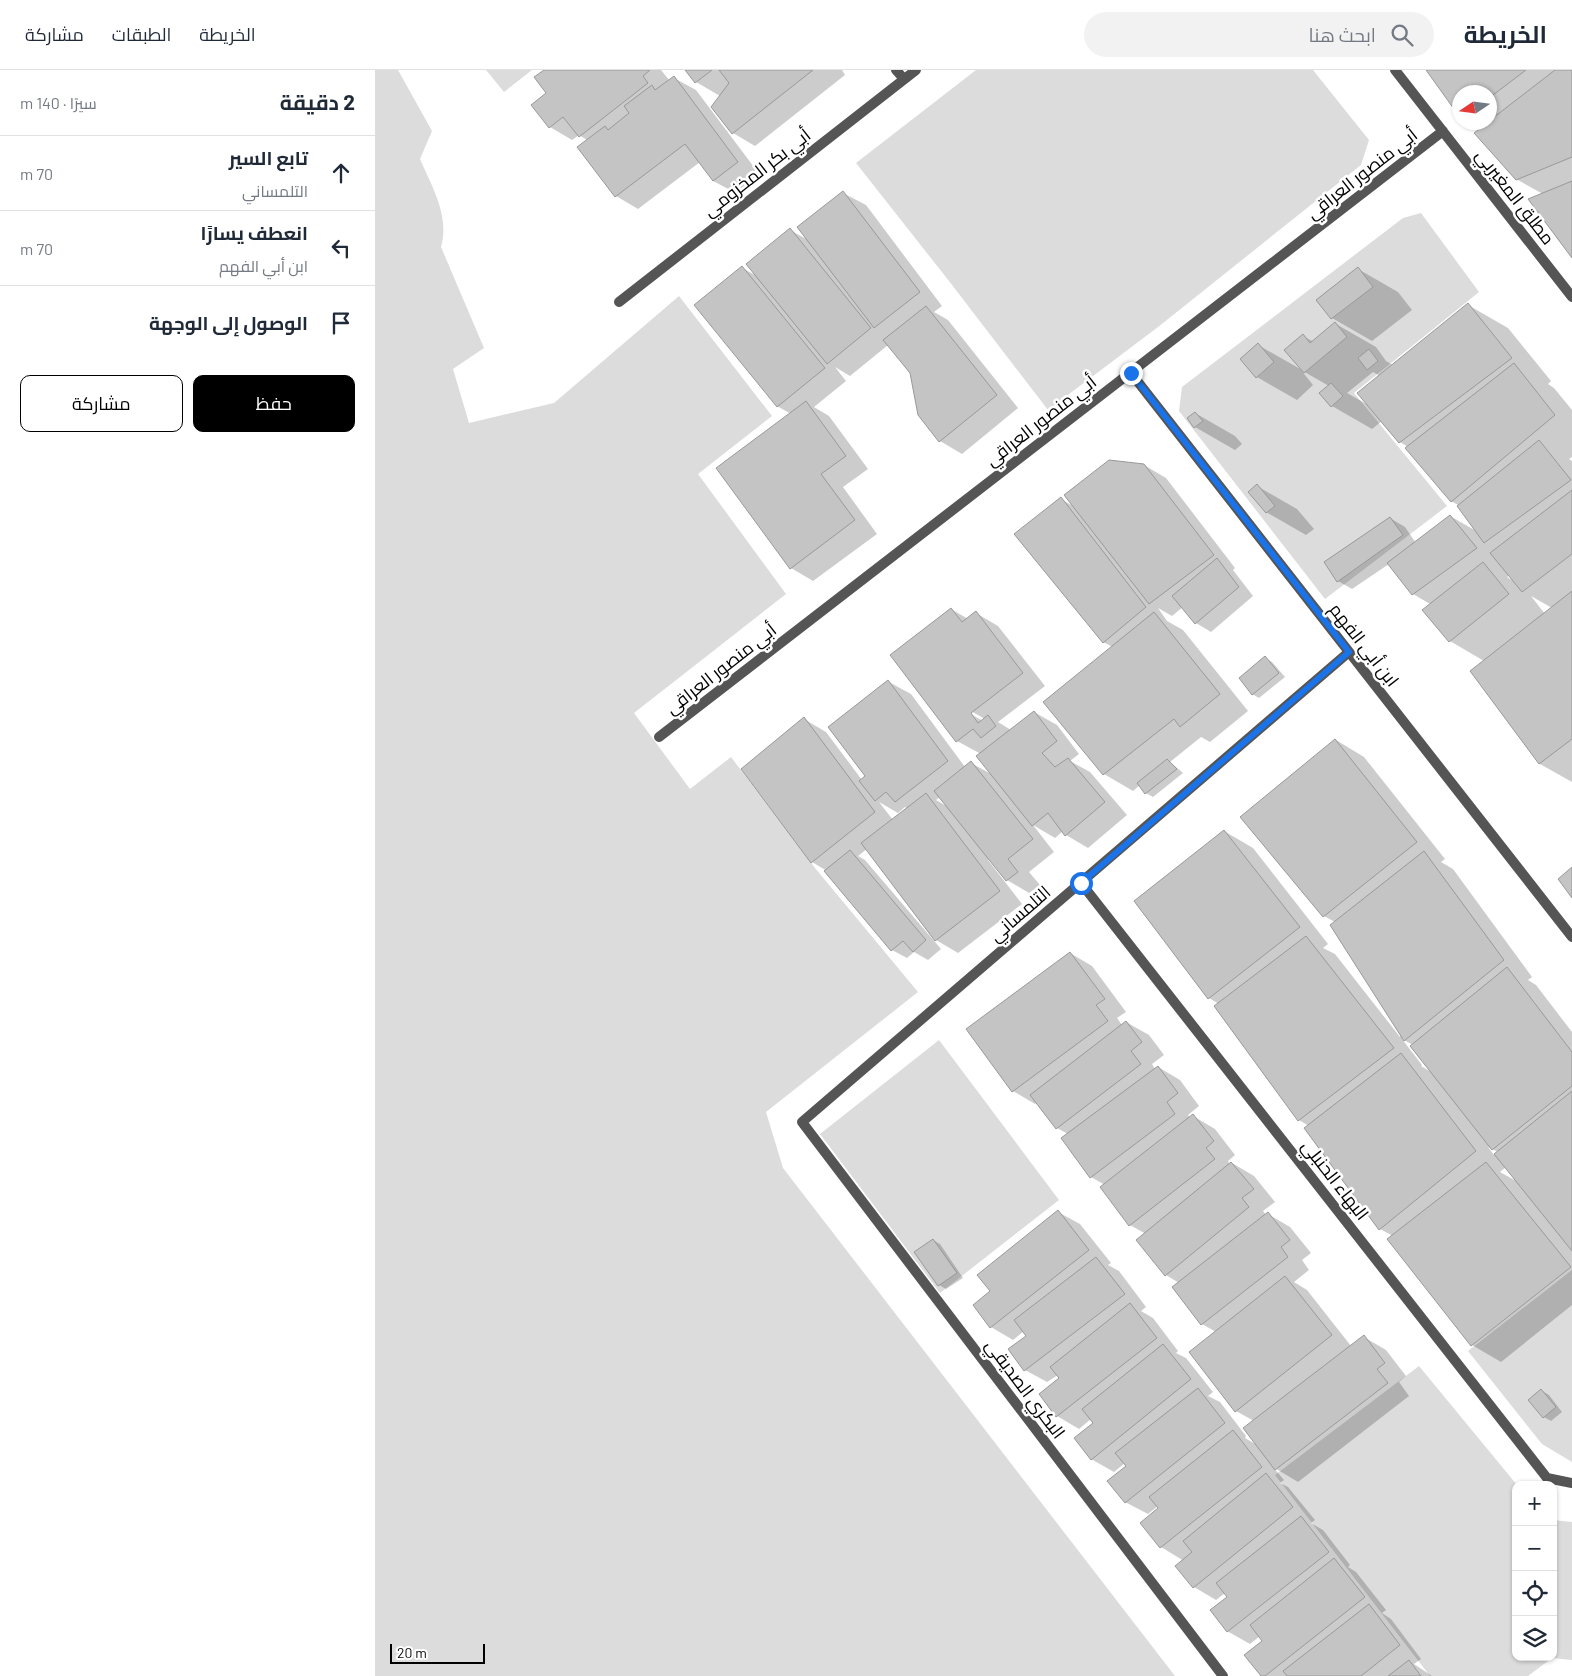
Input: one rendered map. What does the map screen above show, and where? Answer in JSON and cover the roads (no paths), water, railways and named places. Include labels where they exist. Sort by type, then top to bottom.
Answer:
[{"type":"street","points":[[896,70],[904,80]]},
{"type":"street","name":"أبي بكر المخزومي","points":[[619,302],[916,70]]},
{"type":"street","name":"مطلق المغيربي","points":[[1395,70],[1572,297]]},
{"type":"street","name":"أبي منصور العراقي","points":[[659,737],[1443,131]]},
{"type":"street","name":"ابن أبي الفهم","points":[[1131,373],[1572,937]]},
{"type":"street","name":"التلمساني","points":[[802,1122],[1349,652]]},
{"type":"street","name":"البهاء الحنبلي","points":[[1081,883],[1547,1478],[1572,1483]]},
{"type":"street","name":"البكري الصديقي","points":[[802,1122],[1223,1676]]}]
